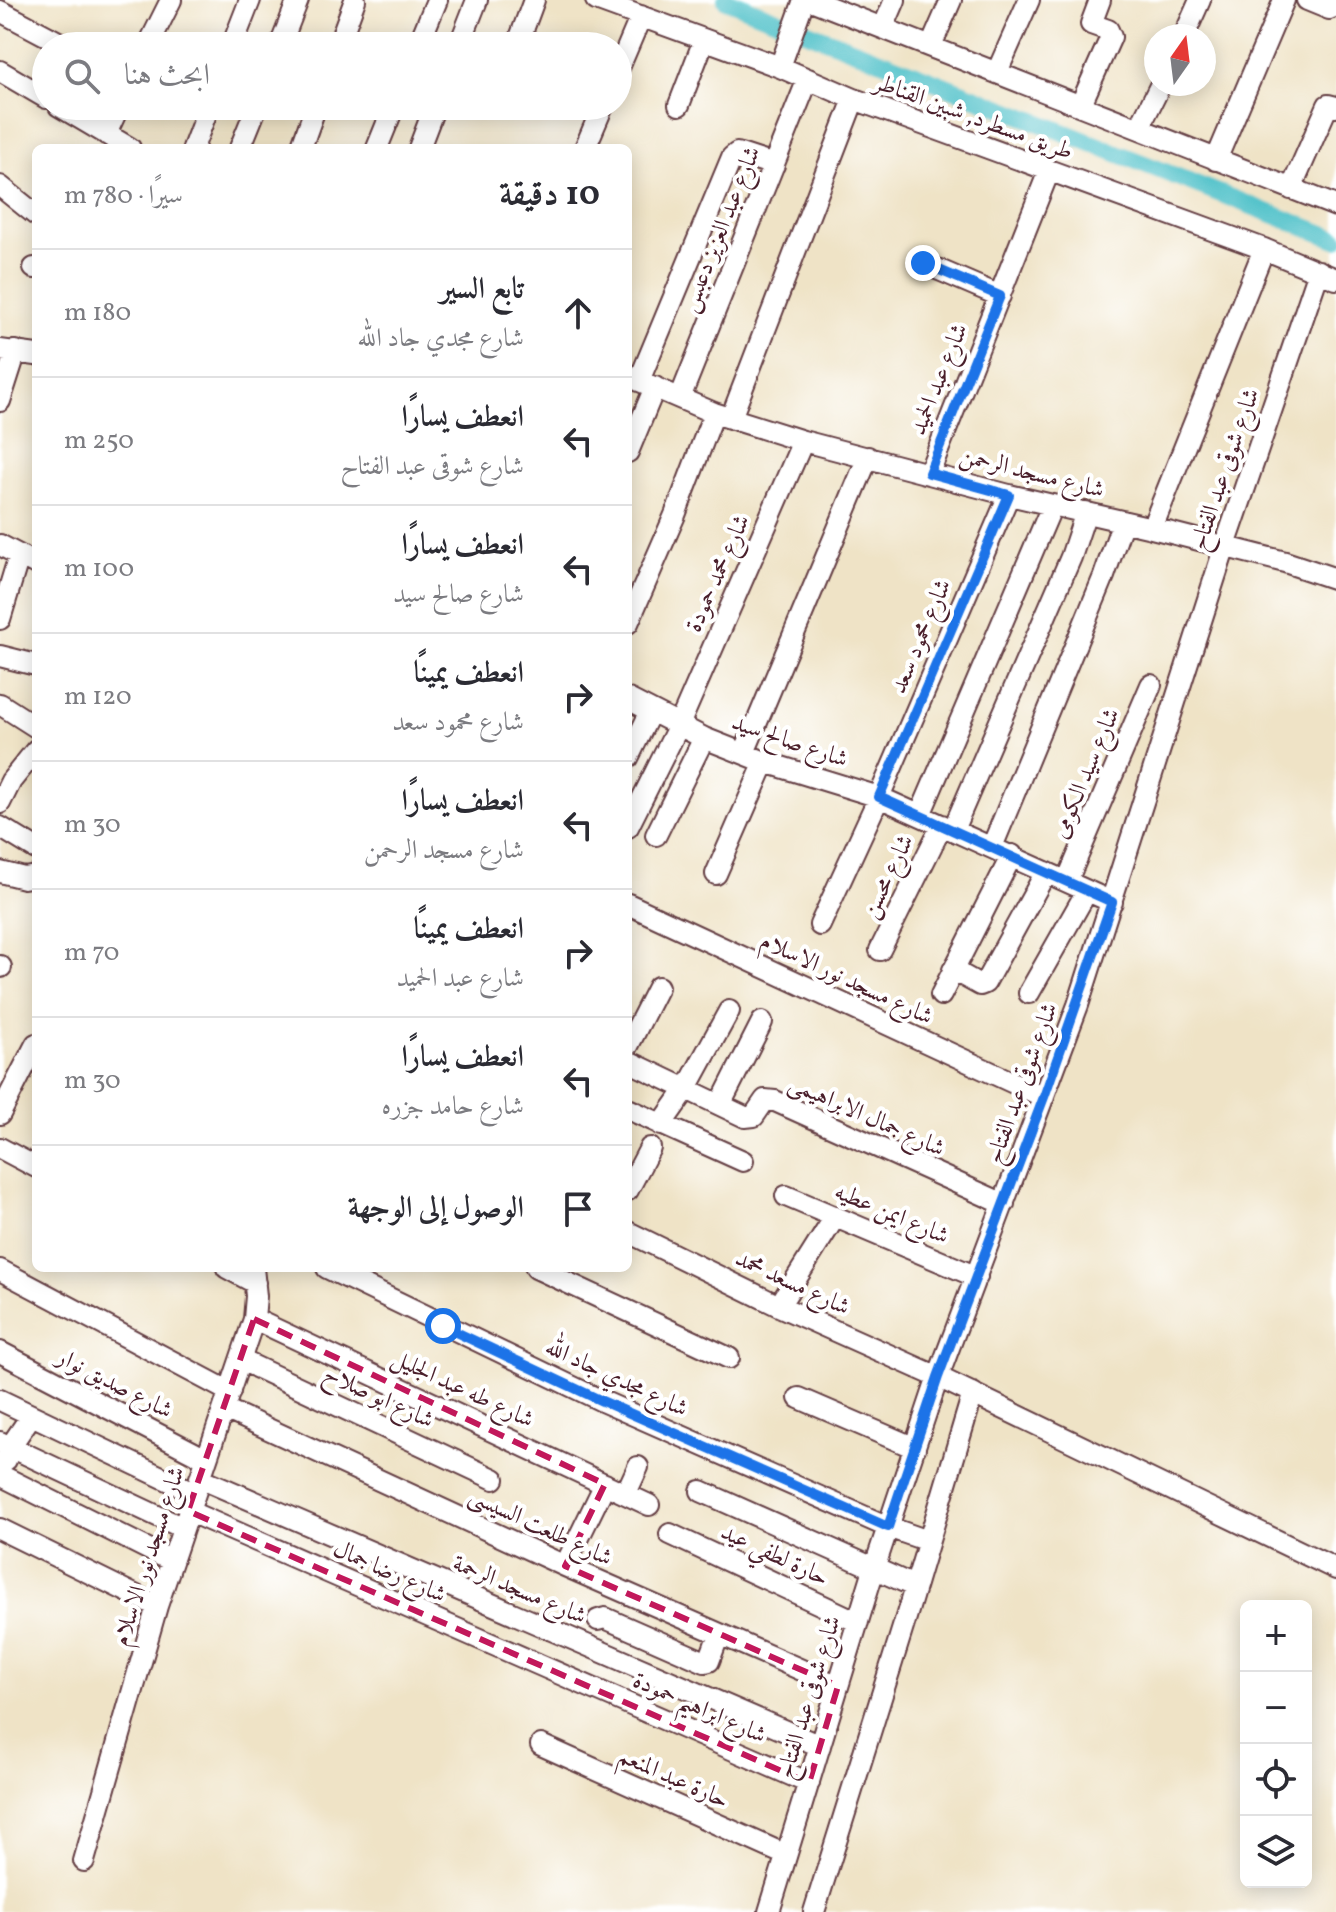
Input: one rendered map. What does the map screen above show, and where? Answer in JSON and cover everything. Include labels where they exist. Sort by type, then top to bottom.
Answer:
[{"type":"street","points":[[155,32],[171,0]]},
{"type":"street","points":[[237,32],[250,0]]},
{"type":"street","points":[[285,32],[298,0]]},
{"type":"street","points":[[343,32],[355,0]]},
{"type":"street","points":[[424,32],[437,0]]},
{"type":"street","points":[[464,32],[477,0]]},
{"type":"street","points":[[522,32],[534,0]]},
{"type":"street","name":"طريق مسطرد, شبين القناطر","points":[[596,0],[704,40],[783,58],[808,79],[854,99],[1327,275]]},
{"type":"street","points":[[883,28],[895,0]]},
{"type":"street","points":[[931,46],[951,0]]},
{"type":"street","points":[[997,72],[1029,0]]},
{"type":"street","points":[[1081,104],[1111,37],[1108,30],[1091,24],[1100,0]]},
{"type":"street","points":[[1189,24],[1200,0]]},
{"type":"street","points":[[1307,0],[1329,9],[1336,6]]},
{"type":"street","points":[[783,58],[805,4]]},
{"type":"street","name":"طريق مسطرد, شبين القناطر","points":[[805,4],[931,46],[1336,206]]},
{"type":"street","points":[[1216,160],[1282,5]]},
{"type":"street","points":[[0,11],[40,32]]},
{"type":"street","points":[[632,37],[641,16]]},
{"type":"street","points":[[679,105],[704,40]]},
{"type":"street","points":[[0,71],[32,90]]},
{"type":"street","name":"شارع عبد العزيز دعبس","points":[[680,398],[808,79]]},
{"type":"street","points":[[1139,128],[1155,96]]},
{"type":"street","points":[[632,614],[723,415],[854,99]]},
{"type":"street","points":[[1291,189],[1328,105],[1336,107]]},
{"type":"street","points":[[82,120],[123,144]]},
{"type":"street","points":[[106,134],[112,120]]},
{"type":"street","points":[[195,144],[204,120]]},
{"type":"street","points":[[242,144],[251,120]]},
{"type":"street","points":[[302,144],[311,120]]},
{"type":"street","points":[[379,144],[388,120]]},
{"type":"street","points":[[421,144],[430,120]]},
{"type":"street","points":[[587,144],[597,120]]},
{"type":"street","points":[[632,430],[641,382],[732,157],[737,153],[774,165]]},
{"type":"street","name":"شارع عبد الحميد","points":[[929,473],[1049,171]]},
{"type":"street","points":[[0,186],[32,212]]},
{"type":"street","points":[[1152,528],[1264,249]]},
{"type":"street","points":[[923,263],[1000,296]]},
{"type":"street","name":"شارع شوقى عبد الفتاح","points":[[769,1912],[874,1569],[938,1377],[1044,1097],[1112,902],[1225,546],[1327,275]]},
{"type":"street","points":[[0,401],[17,352]]},
{"type":"street","name":"شارع مسجد الرحمن","points":[[641,382],[723,415],[803,441],[1052,506],[1225,546],[1336,579]]},
{"type":"street","name":"شارع محمد حمودة","points":[[632,819],[679,725],[803,441]]},
{"type":"street","points":[[744,753],[868,457]]},
{"type":"street","name":"شارع محمود سعد","points":[[820,925],[879,797],[1009,495]]},
{"type":"street","points":[[920,815],[1052,506]]},
{"type":"street","name":"شارع محسن","points":[[880,950],[948,827],[1071,557],[1086,512]]},
{"type":"street","points":[[992,847],[1104,576],[1123,521]]},
{"type":"street","points":[[0,545],[27,560],[0,619]]},
{"type":"street","points":[[0,656],[32,664]]},
{"type":"street","name":"شارع سيد الكومى","points":[[1067,881],[1151,685]]},
{"type":"street","name":"شارع صالح سيد","points":[[632,701],[704,738],[765,762],[879,797],[1112,902]]},
{"type":"street","points":[[0,704],[32,724]]},
{"type":"street","points":[[632,750],[651,711]]},
{"type":"street","points":[[656,835],[704,738]]},
{"type":"street","points":[[0,803],[6,780],[32,754]]},
{"type":"street","points":[[716,874],[765,762]]},
{"type":"street","points":[[0,827],[32,847]]},
{"type":"street","points":[[941,995],[1012,855]]},
{"type":"street","points":[[0,872],[24,878],[32,877]]},
{"type":"street","points":[[953,970],[980,985],[985,983],[1046,872]]},
{"type":"street","points":[[1029,993],[1087,891]]},
{"type":"street","name":"شارع مسجد نور الاسلام","points":[[632,906],[1044,1097]]},
{"type":"street","points":[[632,1038],[658,987]]},
{"type":"street","points":[[661,1125],[687,1088],[729,1011]]},
{"type":"street","points":[[720,1105],[762,1022]]},
{"type":"street","points":[[0,1114],[32,1052]]},
{"type":"street","name":"شارع جمال الابراهيمى","points":[[632,1063],[749,1117],[757,1113],[765,1100],[770,1100],[1004,1204]]},
{"type":"street","points":[[632,1111],[743,1161]]},
{"type":"street","points":[[0,1148],[32,1165]]},
{"type":"street","points":[[632,1182],[650,1148]]},
{"type":"street","name":"شارع ايمن عطيه","points":[[786,1196],[977,1277]]},
{"type":"street","points":[[779,1306],[835,1217]]},
{"type":"street","name":"شارع مسعد محمد","points":[[632,1234],[779,1306],[973,1393],[1336,1569]]},
{"type":"street","name":"شارع طلعت السيسى","points":[[0,1270],[228,1401],[565,1566],[838,1686]]},
{"type":"street","name":"شارع مجدي جاد الله","points":[[335,1272],[602,1401],[888,1527],[928,1541]]},
{"type":"street","points":[[545,1272],[729,1358]]},
{"type":"street","name":"شارع مسجد نور الاسلام","points":[[84,1861],[157,1606],[254,1319],[254,1275]]},
{"type":"street","name":"شارع طه عبد الجليل","points":[[254,1319],[649,1505]]},
{"type":"street","name":"شارع صديق نوار","points":[[0,1352],[194,1494]]},
{"type":"street","name":"شارع ابو صلاح","points":[[241,1360],[494,1479]]},
{"type":"street","points":[[814,1912],[973,1393]]},
{"type":"street","points":[[799,1398],[915,1448]]},
{"type":"street","points":[[0,1400],[194,1494]]},
{"type":"street","points":[[31,1416],[5,1445],[0,1475],[172,1561]]},
{"type":"street","points":[[5,1445],[194,1494]]},
{"type":"street","points":[[626,1493],[638,1467]]},
{"type":"street","points":[[565,1566],[605,1484]]},
{"type":"street","points":[[701,1491],[914,1586]]},
{"type":"street","name":"شارع رضا جمال","points":[[194,1494],[571,1679]]},
{"type":"street","name":"شارع مسجد الرحمة","points":[[194,1494],[820,1746]]},
{"type":"street","points":[[0,1529],[157,1606]]},
{"type":"street","name":"حارة لطفي عيد","points":[[670,1534],[858,1622]]},
{"type":"street","points":[[598,1620],[605,1618],[705,1662],[709,1661],[719,1634]]},
{"type":"street","name":"شارع ابراهيم حمودة","points":[[571,1679],[809,1783]]},
{"type":"street","name":"حارة عبد المنعم","points":[[541,1745],[786,1855]]},
{"type":"highlighted area","points":[[254,1319],[605,1484],[565,1566],[838,1686],[809,1783],[188,1511]]},
{"type":"waterway","points":[[726,0],[1336,239]]},
{"type":"route","points":[[443,1326],[602,1401],[888,1527],[938,1377],[1078,1005],[1112,902],[879,797],[1009,495],[929,473],[1000,296],[923,263]]}]
